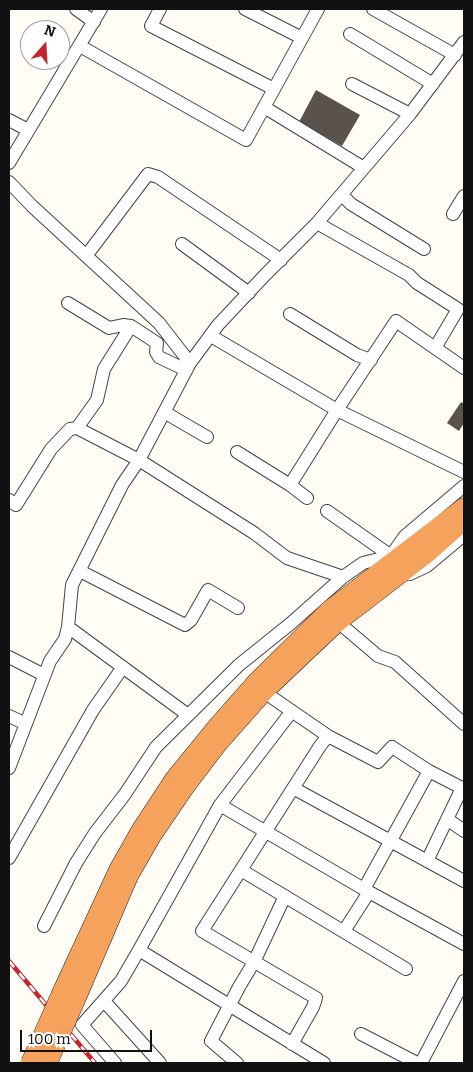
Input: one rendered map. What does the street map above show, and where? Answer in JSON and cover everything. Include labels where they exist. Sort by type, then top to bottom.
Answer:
[{"type":"highway","points":[[424,547],[464,507]]},
{"type":"highway","points":[[30,1063],[69,996],[129,876],[152,836],[186,786],[218,744],[264,692],[380,581],[424,547],[464,521]]},
{"type":"highway","points":[[48,1063],[69,996],[118,870],[174,778],[256,682],[329,610],[380,581]]},
{"type":"street","points":[[76,9],[94,22]]},
{"type":"street","points":[[9,163],[101,9]]},
{"type":"street","points":[[160,9],[151,26],[274,89]]},
{"type":"street","points":[[246,9],[302,38]]},
{"type":"street","points":[[80,46],[246,140],[318,9]]},
{"type":"street","points":[[373,9],[455,55]]},
{"type":"street","points":[[350,34],[433,84]]},
{"type":"street","points":[[9,768],[50,661],[66,639],[72,585],[122,485],[139,460],[188,366],[210,336],[249,292],[342,195],[410,114],[464,42]]},
{"type":"street","points":[[352,84],[410,114]]},
{"type":"street","points":[[264,107],[364,168]]},
{"type":"street","points":[[9,120],[28,130]]},
{"type":"street","points":[[86,256],[148,174],[158,177],[281,260]]},
{"type":"street","points":[[9,182],[32,206],[159,323],[188,366]]},
{"type":"street","points":[[342,195],[351,204],[424,249]]},
{"type":"street","points":[[453,214],[464,196]]},
{"type":"street","points":[[317,223],[409,275],[417,283],[458,309],[435,348]]},
{"type":"street","points":[[182,244],[249,292]]},
{"type":"street","points":[[68,303],[109,328],[123,325],[130,326],[157,344],[156,352],[159,357],[188,366]]},
{"type":"street","points":[[290,314],[357,355],[371,360]]},
{"type":"street","points":[[290,485],[396,321],[464,368]]},
{"type":"street","points":[[77,428],[96,400],[104,369],[130,326]]},
{"type":"street","points":[[210,336],[338,410],[464,472]]},
{"type":"street","points":[[164,412],[207,437]]},
{"type":"street","points":[[9,500],[16,505],[51,449],[70,429],[77,428],[139,460],[254,533],[287,558],[343,577]]},
{"type":"street","points":[[237,452],[290,485],[307,498]]},
{"type":"street","points":[[380,581],[391,556],[406,536],[464,486]]},
{"type":"street","points":[[327,511],[391,556]]},
{"type":"street","points":[[380,581],[427,566],[464,535]]},
{"type":"street","points":[[44,926],[76,863],[156,747],[238,665],[290,624],[343,577],[363,563],[391,556]]},
{"type":"street","points":[[80,571],[185,625],[191,620],[208,590],[238,608]]},
{"type":"street","points":[[338,622],[378,656],[395,662],[464,724]]},
{"type":"street","points":[[68,627],[188,716]]},
{"type":"street","points":[[9,656],[44,675]]},
{"type":"street","points":[[9,858],[94,710],[123,666]]},
{"type":"street","points":[[264,692],[328,736],[378,762],[392,747],[429,771],[462,788],[428,861]]},
{"type":"street","points":[[115,1063],[82,1025],[121,980],[220,805],[292,711]]},
{"type":"street","points":[[9,716],[26,724]]},
{"type":"street","points":[[292,1044],[313,1007],[316,998],[202,931],[328,736]]},
{"type":"street","points":[[344,931],[367,891],[391,841],[429,771]]},
{"type":"street","points":[[293,788],[464,881]]},
{"type":"street","points":[[220,805],[367,891],[464,944]]},
{"type":"street","points":[[447,819],[464,831]]},
{"type":"street","points":[[241,870],[406,969]]},
{"type":"street","points":[[237,1063],[210,1041],[254,962],[285,896]]},
{"type":"street","points":[[139,950],[324,1063]]},
{"type":"street","points":[[421,1063],[460,997],[464,981]]},
{"type":"street","points":[[104,1000],[160,1063]]},
{"type":"street","points":[[361,1034],[417,1063]]},
{"type":"building","points":[[316,90],[360,115],[342,146],[299,122]]},
{"type":"building","points":[[461,402],[464,404],[464,423],[459,431],[447,423]]},
{"type":"railway","points":[[9,961],[95,1063]]}]
